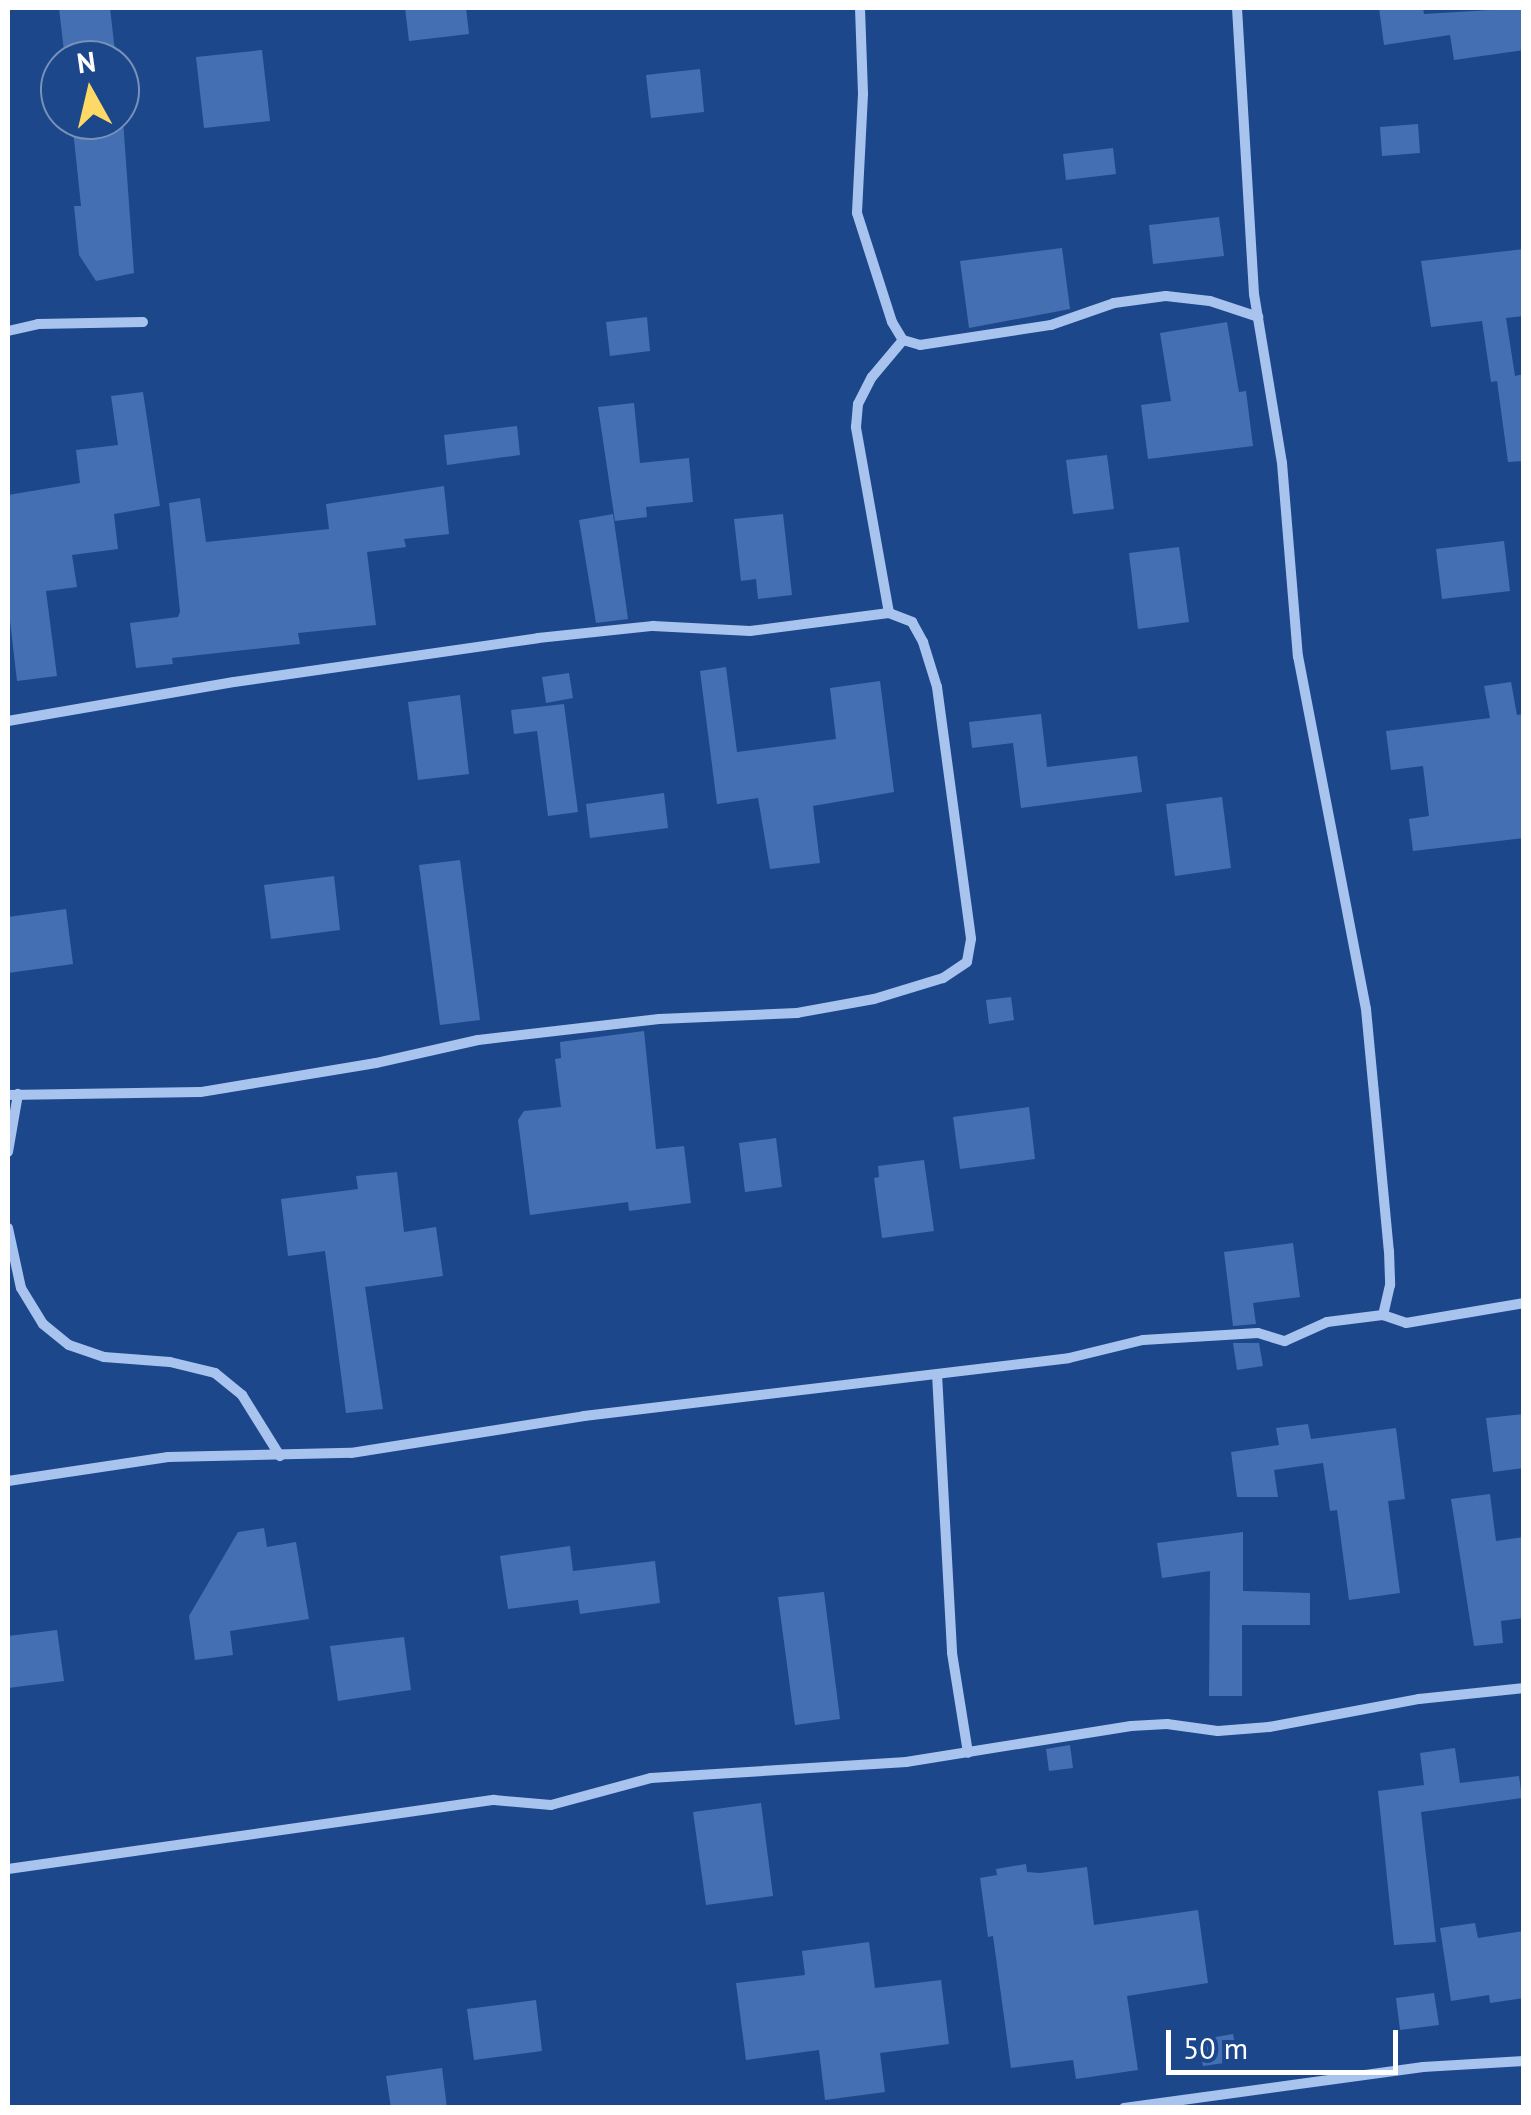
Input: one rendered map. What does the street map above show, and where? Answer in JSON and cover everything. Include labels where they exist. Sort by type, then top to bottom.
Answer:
[{"type":"street","points":[[860,8],[863,94],[857,213],[892,322],[904,340],[920,345],[1052,325],[1114,304],[1166,296],[1210,301],[1258,317]]},
{"type":"street","points":[[1237,8],[1245,182],[1258,317],[1282,462],[1298,656],[1366,1010],[1389,1251],[1390,1285],[1383,1315]]},
{"type":"street","points":[[8,331],[38,324],[144,322]]},
{"type":"street","points":[[888,613],[857,415],[858,404],[872,377],[904,340]]},
{"type":"street","points":[[8,721],[234,682],[538,638],[653,626],[750,631],[888,613],[912,622],[923,642],[937,687],[970,939],[966,962],[944,978],[874,999],[797,1013],[659,1019],[478,1040],[260,1084],[180,1092],[12,1095],[8,1152]]},
{"type":"street","points":[[8,1228],[21,1288],[42,1324],[69,1345],[104,1357],[170,1362],[214,1373],[242,1395],[280,1456]]},
{"type":"street","points":[[8,1482],[168,1458],[350,1452],[584,1416],[1069,1358],[1187,1335],[1258,1333],[1285,1341],[1328,1322],[1383,1315],[1406,1323],[1524,1303]]},
{"type":"street","points":[[938,1374],[952,1653],[968,1752]]},
{"type":"street","points":[[8,1869],[494,1800],[551,1806],[651,1778],[906,1762],[1131,1726],[1167,1724],[1218,1732],[1269,1727],[1418,1698],[1524,1688]]},
{"type":"street","points":[[1124,2108],[1423,2066],[1524,2061]]},
{"type":"building","points":[[59,8],[110,8],[114,40],[63,40]]},
{"type":"building","points":[[405,8],[466,8],[469,34],[409,41]]},
{"type":"building","points":[[1379,8],[1423,8],[1424,14],[1524,8],[1524,50],[1454,60],[1450,35],[1384,45]]},
{"type":"building","points":[[262,50],[270,121],[204,128],[196,57]]},
{"type":"building","points":[[700,69],[704,112],[651,118],[646,75]]},
{"type":"building","points":[[1418,124],[1420,153],[1382,156],[1380,127]]},
{"type":"building","points":[[74,140],[124,140],[134,273],[96,281],[79,255],[74,206],[81,206]]},
{"type":"building","points":[[1113,148],[1116,174],[1066,180],[1063,154]]},
{"type":"building","points":[[1219,217],[1224,256],[1153,264],[1149,225]]},
{"type":"building","points":[[1062,248],[1070,309],[969,328],[960,261]]},
{"type":"building","points":[[1524,249],[1524,316],[1506,318],[1515,376],[1524,374],[1524,461],[1508,462],[1497,381],[1491,382],[1482,321],[1431,327],[1421,261]]},
{"type":"building","points":[[647,317],[650,351],[610,356],[606,322]]},
{"type":"building","points":[[1227,322],[1239,392],[1246,391],[1253,446],[1148,459],[1141,405],[1171,401],[1160,333]]},
{"type":"building","points":[[143,392],[160,506],[114,514],[118,549],[72,555],[77,587],[46,591],[57,676],[17,681],[8,603],[8,495],[80,483],[76,450],[118,445],[111,396]]},
{"type":"building","points":[[634,403],[640,463],[689,458],[693,502],[646,507],[647,517],[615,521],[598,407]]},
{"type":"building","points":[[517,426],[520,455],[447,465],[444,435]]},
{"type":"building","points":[[1107,455],[1114,509],[1073,514],[1066,460]]},
{"type":"building","points":[[444,486],[449,534],[404,539],[406,547],[367,552],[376,625],[298,633],[300,644],[172,658],[173,664],[136,668],[130,623],[178,617],[180,612],[169,503],[200,498],[206,542],[329,529],[326,504]]},
{"type":"building","points":[[613,514],[628,619],[596,623],[579,520]]},
{"type":"building","points":[[783,514],[792,595],[758,599],[756,579],[741,581],[734,519]]},
{"type":"building","points":[[1504,541],[1510,591],[1442,599],[1436,549]]},
{"type":"building","points":[[1179,547],[1189,622],[1138,629],[1129,553]]},
{"type":"building","points":[[726,667],[737,752],[836,739],[830,688],[880,681],[894,792],[813,806],[820,863],[770,869],[758,798],[717,804],[700,671]]},
{"type":"building","points":[[569,673],[573,698],[546,703],[542,677]]},
{"type":"building","points":[[1511,682],[1517,715],[1524,714],[1524,838],[1413,851],[1409,819],[1429,816],[1423,766],[1391,770],[1386,731],[1490,718],[1484,686]]},
{"type":"building","points":[[460,695],[469,774],[418,780],[408,702]]},
{"type":"building","points":[[564,704],[578,812],[548,816],[537,731],[514,734],[511,710]]},
{"type":"building","points":[[1041,714],[1047,767],[1137,756],[1142,792],[1021,808],[1013,743],[972,748],[969,722]]},
{"type":"building","points":[[664,793],[668,828],[590,838],[586,804]]},
{"type":"building","points":[[1222,797],[1231,868],[1175,876],[1166,804]]},
{"type":"building","points":[[460,860],[480,1020],[440,1025],[419,865]]},
{"type":"building","points":[[334,876],[340,930],[271,939],[264,885]]},
{"type":"building","points":[[66,909],[73,964],[8,973],[8,917]]},
{"type":"building","points":[[1011,997],[1014,1020],[989,1024],[986,1000]]},
{"type":"building","points":[[644,1031],[656,1149],[684,1146],[691,1203],[629,1211],[628,1202],[530,1215],[518,1120],[524,1111],[561,1107],[555,1059],[561,1058],[560,1042]]},
{"type":"building","points":[[1029,1107],[1035,1159],[960,1169],[953,1117]]},
{"type":"building","points":[[776,1138],[782,1187],[745,1192],[739,1143]]},
{"type":"building","points":[[924,1160],[934,1231],[882,1238],[874,1178],[879,1177],[878,1166]]},
{"type":"building","points":[[397,1172],[404,1232],[436,1227],[443,1276],[365,1287],[383,1409],[346,1413],[325,1251],[288,1256],[281,1199],[358,1189],[356,1176]]},
{"type":"building","points":[[1293,1243],[1300,1297],[1253,1303],[1256,1324],[1233,1326],[1224,1252]]},
{"type":"building","points":[[1233,1343],[1259,1343],[1263,1366],[1237,1370]]},
{"type":"building","points":[[1524,1414],[1524,1468],[1493,1472],[1486,1418]]},
{"type":"building","points":[[1308,1424],[1311,1439],[1396,1428],[1405,1499],[1388,1501],[1400,1593],[1349,1600],[1337,1510],[1330,1511],[1323,1463],[1274,1470],[1278,1497],[1237,1497],[1231,1452],[1279,1445],[1276,1428]]},
{"type":"building","points":[[1490,1494],[1496,1541],[1524,1537],[1524,1618],[1501,1621],[1503,1643],[1474,1646],[1451,1499]]},
{"type":"building","points":[[264,1528],[267,1547],[296,1542],[309,1619],[230,1631],[233,1655],[195,1660],[189,1616],[238,1532]]},
{"type":"building","points":[[1243,1532],[1243,1591],[1310,1593],[1310,1625],[1242,1625],[1242,1696],[1209,1696],[1210,1571],[1162,1578],[1157,1543]]},
{"type":"building","points":[[570,1546],[573,1571],[655,1561],[660,1603],[580,1614],[578,1600],[508,1609],[500,1556]]},
{"type":"building","points":[[824,1592],[840,1719],[795,1725],[778,1597]]},
{"type":"building","points":[[57,1630],[64,1681],[8,1688],[8,1636]]},
{"type":"building","points":[[404,1637],[411,1690],[338,1701],[330,1646]]},
{"type":"building","points":[[1070,1745],[1073,1768],[1049,1771],[1046,1749]]},
{"type":"building","points":[[1455,1748],[1460,1783],[1519,1776],[1522,1798],[1421,1812],[1436,1942],[1394,1945],[1378,1791],[1424,1785],[1420,1753]]},
{"type":"building","points":[[761,1803],[773,1896],[706,1905],[693,1812]]},
{"type":"building","points":[[1026,1864],[1027,1872],[1040,1873],[1087,1867],[1094,1925],[1198,1910],[1208,1983],[1127,1996],[1138,2070],[1076,2079],[1073,2060],[1011,2068],[993,1936],[988,1937],[980,1878],[997,1875],[996,1869]]},
{"type":"building","points":[[1475,1923],[1478,1938],[1524,1931],[1524,1998],[1490,2003],[1489,1995],[1451,2001],[1440,1928]]},
{"type":"building","points":[[869,1942],[875,1988],[941,1980],[949,2044],[880,2053],[885,2092],[825,2100],[819,2050],[746,2060],[736,1983],[805,1975],[802,1951]]},
{"type":"building","points":[[1434,1993],[1439,2025],[1400,2030],[1396,1998]]},
{"type":"building","points":[[536,2000],[542,2051],[474,2060],[467,2009]]},
{"type":"building","points":[[1233,2034],[1238,2061],[1203,2066],[1198,2040]]},
{"type":"building","points":[[442,2068],[447,2108],[391,2108],[386,2076]]}]
